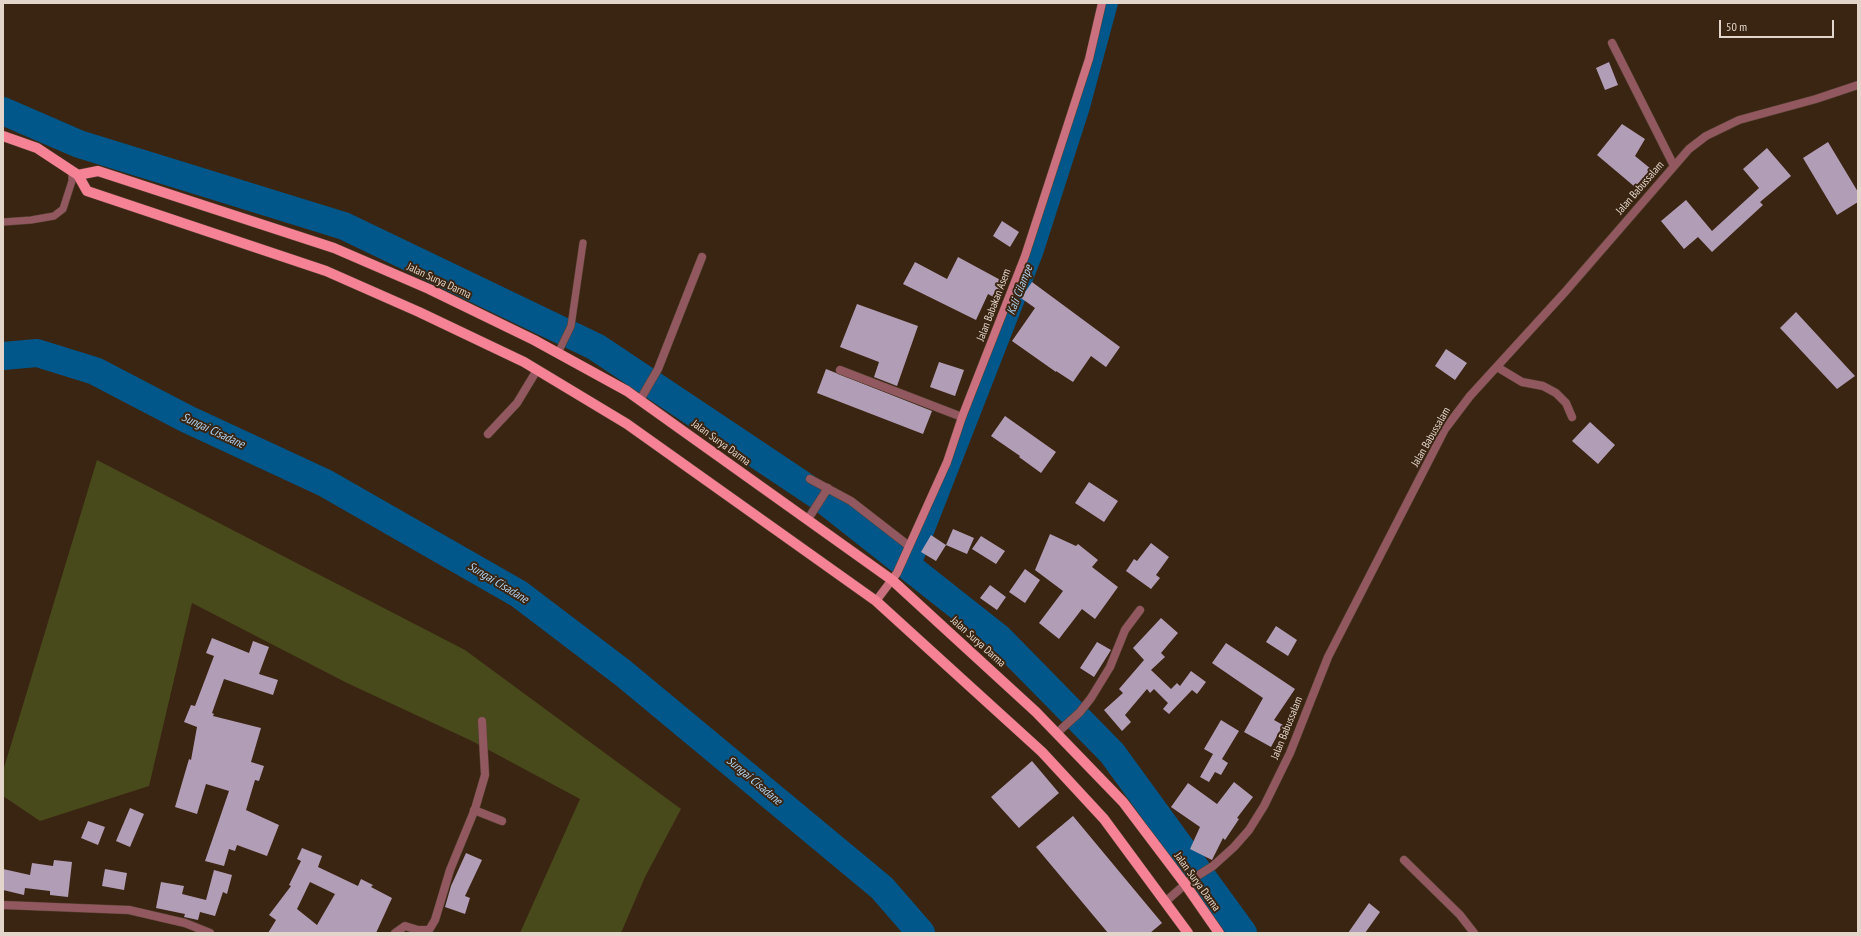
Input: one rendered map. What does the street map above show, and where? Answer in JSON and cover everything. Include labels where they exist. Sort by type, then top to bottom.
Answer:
[{"type":"main road","points":[[3,136],[37,148],[75,173],[87,192],[326,271],[419,312],[537,370],[627,424],[876,601],[1042,752],[1104,819],[1188,933]]},
{"type":"main road","name":"Jalan Surya Darma","points":[[75,173],[98,171],[334,248],[429,289],[559,349],[642,397],[808,519],[894,576],[1060,731],[1123,802],[1187,883],[1219,933]]},
{"type":"street","name":"Jalan Babakan Asem","points":[[876,601],[894,576],[909,547],[947,462],[962,417],[1025,256],[1090,59],[1102,3]]},
{"type":"street","points":[[1612,43],[1674,166]]},
{"type":"street","name":"Jalan Babussalam","points":[[1166,902],[1187,883],[1213,866],[1234,847],[1249,830],[1264,806],[1290,753],[1328,657],[1445,429],[1455,413],[1565,292],[1689,149],[1706,136],[1739,120],[1816,99],[1858,85]]},
{"type":"street","points":[[642,397],[658,369],[702,257]]},
{"type":"street","points":[[1497,367],[1522,382],[1542,386],[1556,393],[1566,403],[1572,417]]},
{"type":"street","points":[[488,434],[517,403],[537,370]]},
{"type":"street","points":[[840,370],[962,417]]},
{"type":"street","points":[[810,479],[826,491],[851,500],[909,547]]},
{"type":"street","points":[[808,519],[826,491]]},
{"type":"street","points":[[1060,731],[1080,712],[1103,680],[1121,639],[1140,610]]},
{"type":"street","points":[[395,933],[405,926],[430,932],[450,870],[474,810],[485,775],[482,721]]},
{"type":"street","points":[[474,810],[502,821]]},
{"type":"street","points":[[1404,860],[1460,915],[1474,933]]},
{"type":"street","points":[[3,905],[129,910],[185,923],[210,933]]},
{"type":"lane","points":[[3,222],[31,220],[54,216],[63,209],[75,173]]},
{"type":"lane","points":[[559,349],[569,330],[583,243]]},
{"type":"shaded area","points":[[97,460],[465,650],[681,809],[645,877],[621,933],[520,933],[580,799],[472,741],[347,683],[192,603],[149,786],[40,821],[3,796],[3,771]]},
{"type":"building","points":[[1609,62],[1618,85],[1605,90],[1596,68]]},
{"type":"building","points":[[1622,124],[1645,139],[1635,156],[1651,169],[1635,187],[1597,155]]},
{"type":"building","points":[[1828,142],[1858,192],[1858,202],[1837,215],[1803,158]]},
{"type":"building","points":[[1767,148],[1791,176],[1760,202],[1763,205],[1712,252],[1698,237],[1684,249],[1661,221],[1686,200],[1712,231],[1759,188],[1743,169]]},
{"type":"building","points":[[1002,221],[1019,232],[1010,247],[993,236]]},
{"type":"building","points":[[958,257],[1006,283],[997,299],[988,294],[976,320],[903,284],[915,262],[947,279]]},
{"type":"building","points":[[1032,282],[1120,347],[1106,367],[1091,356],[1073,382],[1012,341],[1035,308],[1021,298]]},
{"type":"building","points":[[857,304],[918,326],[897,386],[874,377],[879,362],[840,347]]},
{"type":"building","points":[[1796,312],[1855,376],[1837,389],[1780,328]]},
{"type":"building","points":[[1446,349],[1467,363],[1455,380],[1435,366]]},
{"type":"building","points":[[939,362],[964,370],[955,396],[930,387]]},
{"type":"building","points":[[826,369],[932,411],[923,434],[817,393]]},
{"type":"building","points":[[1005,416],[1056,452],[1041,473],[991,436]]},
{"type":"building","points":[[1590,422],[1615,445],[1598,464],[1572,441]]},
{"type":"building","points":[[1089,482],[1118,501],[1104,522],[1075,503]]},
{"type":"building","points":[[953,529],[974,538],[967,554],[946,545]]},
{"type":"building","points":[[1050,534],[1076,546],[1078,544],[1098,560],[1092,567],[1118,587],[1095,619],[1082,609],[1059,639],[1039,623],[1063,591],[1035,570]]},
{"type":"building","points":[[931,535],[946,545],[936,561],[921,552]]},
{"type":"building","points":[[981,536],[1005,551],[996,564],[972,549]]},
{"type":"building","points":[[1151,543],[1169,557],[1156,575],[1160,578],[1151,589],[1126,571],[1134,559],[1137,561]]},
{"type":"building","points":[[1025,569],[1040,580],[1025,603],[1009,592]]},
{"type":"building","points":[[990,585],[1006,597],[997,610],[980,598]]},
{"type":"building","points":[[1161,618],[1178,633],[1161,653],[1165,657],[1151,670],[1171,689],[1177,683],[1180,686],[1191,671],[1206,682],[1197,694],[1192,690],[1169,714],[1163,709],[1168,703],[1154,689],[1150,693],[1147,689],[1125,715],[1131,722],[1122,731],[1104,710],[1123,693],[1119,689],[1144,660],[1133,648]]},
{"type":"building","points":[[1276,626],[1297,640],[1288,656],[1266,642]]},
{"type":"building","points":[[212,638],[249,653],[253,641],[269,647],[259,674],[278,680],[273,695],[224,679],[212,713],[214,714],[213,716],[261,728],[251,762],[264,766],[259,781],[255,780],[246,810],[279,825],[267,856],[237,845],[235,851],[229,849],[224,866],[205,861],[229,791],[206,784],[197,814],[175,807],[189,759],[191,760],[197,727],[184,722],[191,705],[195,706],[214,656],[206,653]]},
{"type":"building","points":[[1097,642],[1111,650],[1094,677],[1080,668]]},
{"type":"building","points":[[1226,643],[1295,689],[1274,720],[1283,725],[1271,747],[1244,732],[1263,698],[1212,663]]},
{"type":"building","points":[[1221,720],[1239,731],[1222,759],[1228,763],[1221,775],[1215,772],[1209,782],[1200,777],[1213,754],[1204,749]]},
{"type":"building","points":[[1032,761],[1059,793],[1019,828],[991,797]]},
{"type":"building","points":[[1234,782],[1253,797],[1237,818],[1239,819],[1225,840],[1223,838],[1212,860],[1190,849],[1200,827],[1171,807],[1188,783],[1217,804]]},
{"type":"building","points":[[130,808],[144,814],[130,847],[116,841]]},
{"type":"building","points":[[1073,816],[1162,923],[1150,933],[1108,933],[1036,847]]},
{"type":"building","points":[[88,821],[105,827],[98,845],[81,838]]},
{"type":"building","points":[[302,848],[322,856],[318,867],[358,886],[361,879],[373,885],[371,887],[392,898],[376,933],[268,933],[276,920],[269,915],[291,886],[289,885],[301,861],[297,859]],"holes":[[[310,882],[335,894],[317,925],[297,909]]]},
{"type":"building","points":[[466,853],[482,860],[465,896],[470,898],[465,914],[445,907],[451,886]]},
{"type":"building","points":[[54,860],[72,862],[68,897],[50,895],[50,891],[25,888],[24,895],[3,890],[3,869],[30,875],[32,863],[53,866]]},
{"type":"building","points":[[105,869],[127,873],[124,890],[102,886]]},
{"type":"building","points":[[214,870],[232,875],[227,894],[223,892],[215,916],[200,912],[198,920],[184,917],[185,914],[156,908],[161,882],[184,886],[182,894],[206,900]]},
{"type":"building","points":[[1369,903],[1380,912],[1365,933],[1348,933]]},
{"type":"waterway","name":"Kali Cilampe","points":[[911,570],[1035,253],[1082,107],[1110,3]]},
{"type":"waterway","points":[[3,111],[79,144],[344,226],[596,347],[819,496],[999,638],[1112,753],[1243,933]]},
{"type":"waterway","name":"Sungai Cisadane","points":[[3,356],[37,353],[95,371],[187,419],[325,483],[519,594],[623,673],[882,888],[921,933]]}]
